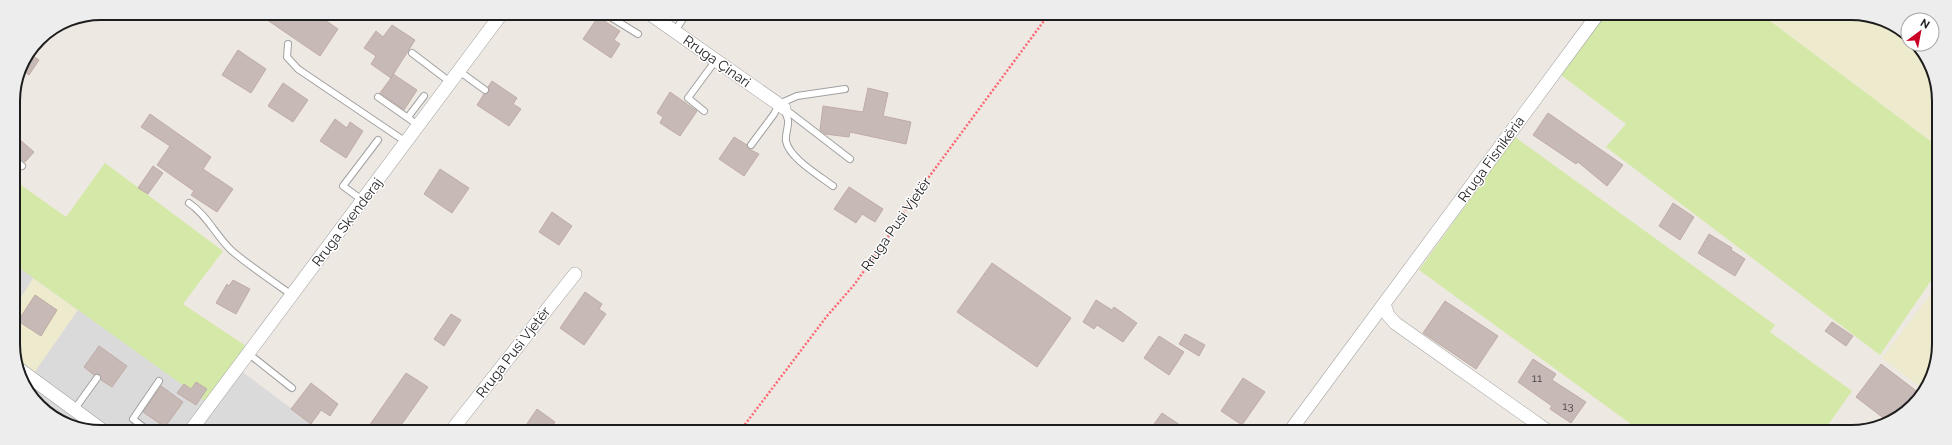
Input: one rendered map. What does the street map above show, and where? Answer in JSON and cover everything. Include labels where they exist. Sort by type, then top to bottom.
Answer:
[{"type":"street","name":"Rruga Skenderaj","points":[[195,425],[497,20]]},
{"type":"street","name":"Rruga Çinari","points":[[658,20],[781,106]]},
{"type":"street","name":"Rruga Fisnikëria","points":[[1294,425],[1594,20]]},
{"type":"street","name":"Rruga Pusi Vjetër","points":[[456,425],[575,274]]},
{"type":"street","points":[[1384,304],[1388,315],[1395,323],[1539,425]]},
{"type":"street","points":[[31,383],[95,425]]},
{"type":"lane","points":[[614,20],[638,34]]},
{"type":"lane","points":[[674,31],[682,20]]},
{"type":"lane","points":[[288,44],[287,56],[298,70],[406,142]]},
{"type":"lane","points":[[412,53],[450,82]]},
{"type":"lane","points":[[704,111],[688,98],[716,60]]},
{"type":"lane","points":[[459,71],[485,90]]},
{"type":"lane","points":[[751,145],[781,106],[797,96],[845,89]]},
{"type":"lane","points":[[408,117],[424,96]]},
{"type":"lane","points":[[378,97],[408,117],[418,126]]},
{"type":"lane","points":[[781,106],[850,158]]},
{"type":"lane","points":[[781,106],[788,121],[786,143],[791,151],[801,162],[833,186]]},
{"type":"lane","points":[[363,200],[343,186],[378,140]]},
{"type":"lane","points":[[189,203],[198,209],[208,220],[231,250],[292,295]]},
{"type":"lane","points":[[248,354],[292,388]]},
{"type":"lane","points":[[74,410],[97,378]]},
{"type":"lane","points":[[141,425],[133,419],[159,381]]},
{"type":"path","name":"Rruga Pusi Vjetër","points":[[745,425],[804,346],[854,285],[909,204],[1045,20]]},
{"type":"shaded area","points":[[1769,20],[1851,20],[1882,26],[1900,37],[1900,52],[1915,52],[1924,65],[1928,75],[1932,101],[1932,142]]},
{"type":"shaded area","points":[[20,205],[313,425],[96,425],[75,421],[65,417],[52,408],[37,393],[31,384],[24,370],[21,355]]},
{"type":"shaded area","points":[[33,278],[78,310],[34,373],[23,365],[21,355],[20,299]]},
{"type":"shaded area","points":[[1932,293],[1931,355],[1928,370],[1920,386],[1882,358]]},
{"type":"green space","points":[[1600,20],[1769,20],[1932,142],[1932,279],[1880,355],[1606,147],[1626,124],[1561,75]]},
{"type":"green space","points":[[1515,137],[1775,325],[1770,332],[1852,391],[1828,425],[1632,425],[1419,270]]},
{"type":"green space","points":[[105,163],[223,251],[183,304],[246,346],[205,401],[20,268],[20,184],[66,217]]},
{"type":"building","points":[[267,20],[325,20],[338,29],[320,56]]},
{"type":"building","points":[[596,20],[603,20],[620,31],[614,40],[620,44],[611,58],[583,39]]},
{"type":"building","points":[[392,25],[415,40],[393,74],[417,90],[404,110],[380,93],[391,78],[371,64],[376,56],[364,48],[376,31],[383,37]]},
{"type":"building","points":[[238,50],[266,69],[251,93],[222,75]]},
{"type":"building","points":[[34,56],[39,60],[29,75],[25,72]]},
{"type":"building","points":[[492,81],[517,98],[513,104],[521,109],[509,126],[477,105],[484,94],[489,92],[488,87]]},
{"type":"building","points":[[283,83],[308,100],[293,122],[268,106]]},
{"type":"building","points":[[868,88],[888,93],[883,116],[911,122],[906,144],[850,132],[849,137],[825,134],[820,130],[823,106],[863,112]]},
{"type":"building","points":[[670,92],[697,111],[680,136],[660,123],[663,117],[657,113]]},
{"type":"building","points":[[1548,113],[1623,165],[1607,186],[1578,162],[1576,164],[1533,135]]},
{"type":"building","points":[[150,114],[211,157],[203,169],[233,189],[217,212],[191,195],[194,191],[157,165],[170,146],[141,127]]},
{"type":"building","points":[[335,119],[347,128],[350,122],[363,131],[346,158],[320,141]]},
{"type":"building","points":[[734,137],[747,145],[749,149],[759,154],[744,176],[719,159]]},
{"type":"building","points":[[20,140],[34,152],[25,162],[20,158]]},
{"type":"building","points":[[153,166],[163,173],[148,194],[138,188]]},
{"type":"building","points":[[440,169],[469,188],[452,213],[424,194]]},
{"type":"building","points":[[849,187],[883,209],[875,222],[862,214],[856,223],[834,209]]},
{"type":"building","points":[[1673,203],[1694,217],[1680,240],[1659,226]]},
{"type":"building","points":[[552,212],[572,226],[559,245],[539,232]]},
{"type":"building","points":[[1709,234],[1732,248],[1731,250],[1745,259],[1735,276],[1698,253]]},
{"type":"building","points":[[992,263],[1071,318],[1037,367],[957,312]]},
{"type":"building","points":[[233,280],[250,289],[236,314],[216,303],[227,284],[229,286]]},
{"type":"building","points":[[585,292],[602,304],[599,309],[606,314],[584,345],[560,328]]},
{"type":"building","points":[[35,295],[57,310],[41,336],[20,322],[20,318]]},
{"type":"building","points":[[1096,300],[1112,310],[1114,307],[1137,323],[1123,342],[1097,325],[1094,329],[1083,322]]},
{"type":"building","points":[[1445,301],[1498,336],[1476,369],[1423,333]]},
{"type":"building","points":[[451,314],[461,320],[444,346],[434,339]]},
{"type":"building","points":[[1832,322],[1853,336],[1846,346],[1825,331]]},
{"type":"building","points":[[1185,334],[1205,345],[1199,356],[1179,344]]},
{"type":"building","points":[[1159,336],[1184,352],[1169,375],[1144,358]]},
{"type":"building","points":[[99,346],[127,366],[112,387],[101,380],[99,374],[94,375],[84,367]]},
{"type":"building","points":[[1533,359],[1556,374],[1552,380],[1586,402],[1571,423],[1550,409],[1552,406],[1518,382]]},
{"type":"building","points":[[1881,364],[1916,391],[1904,405],[1884,418],[1856,397]]},
{"type":"building","points":[[406,373],[428,387],[401,425],[370,425]]},
{"type":"building","points":[[1243,378],[1265,392],[1242,425],[1221,411]]},
{"type":"building","points":[[196,382],[207,389],[196,405],[177,393],[184,384],[191,389]]},
{"type":"building","points":[[311,383],[338,404],[330,416],[321,410],[311,424],[291,409]]},
{"type":"building","points":[[161,386],[183,402],[166,425],[162,425],[143,412]]},
{"type":"building","points":[[537,409],[555,422],[553,425],[526,425]]},
{"type":"building","points":[[1162,413],[1180,425],[1153,425]]}]
